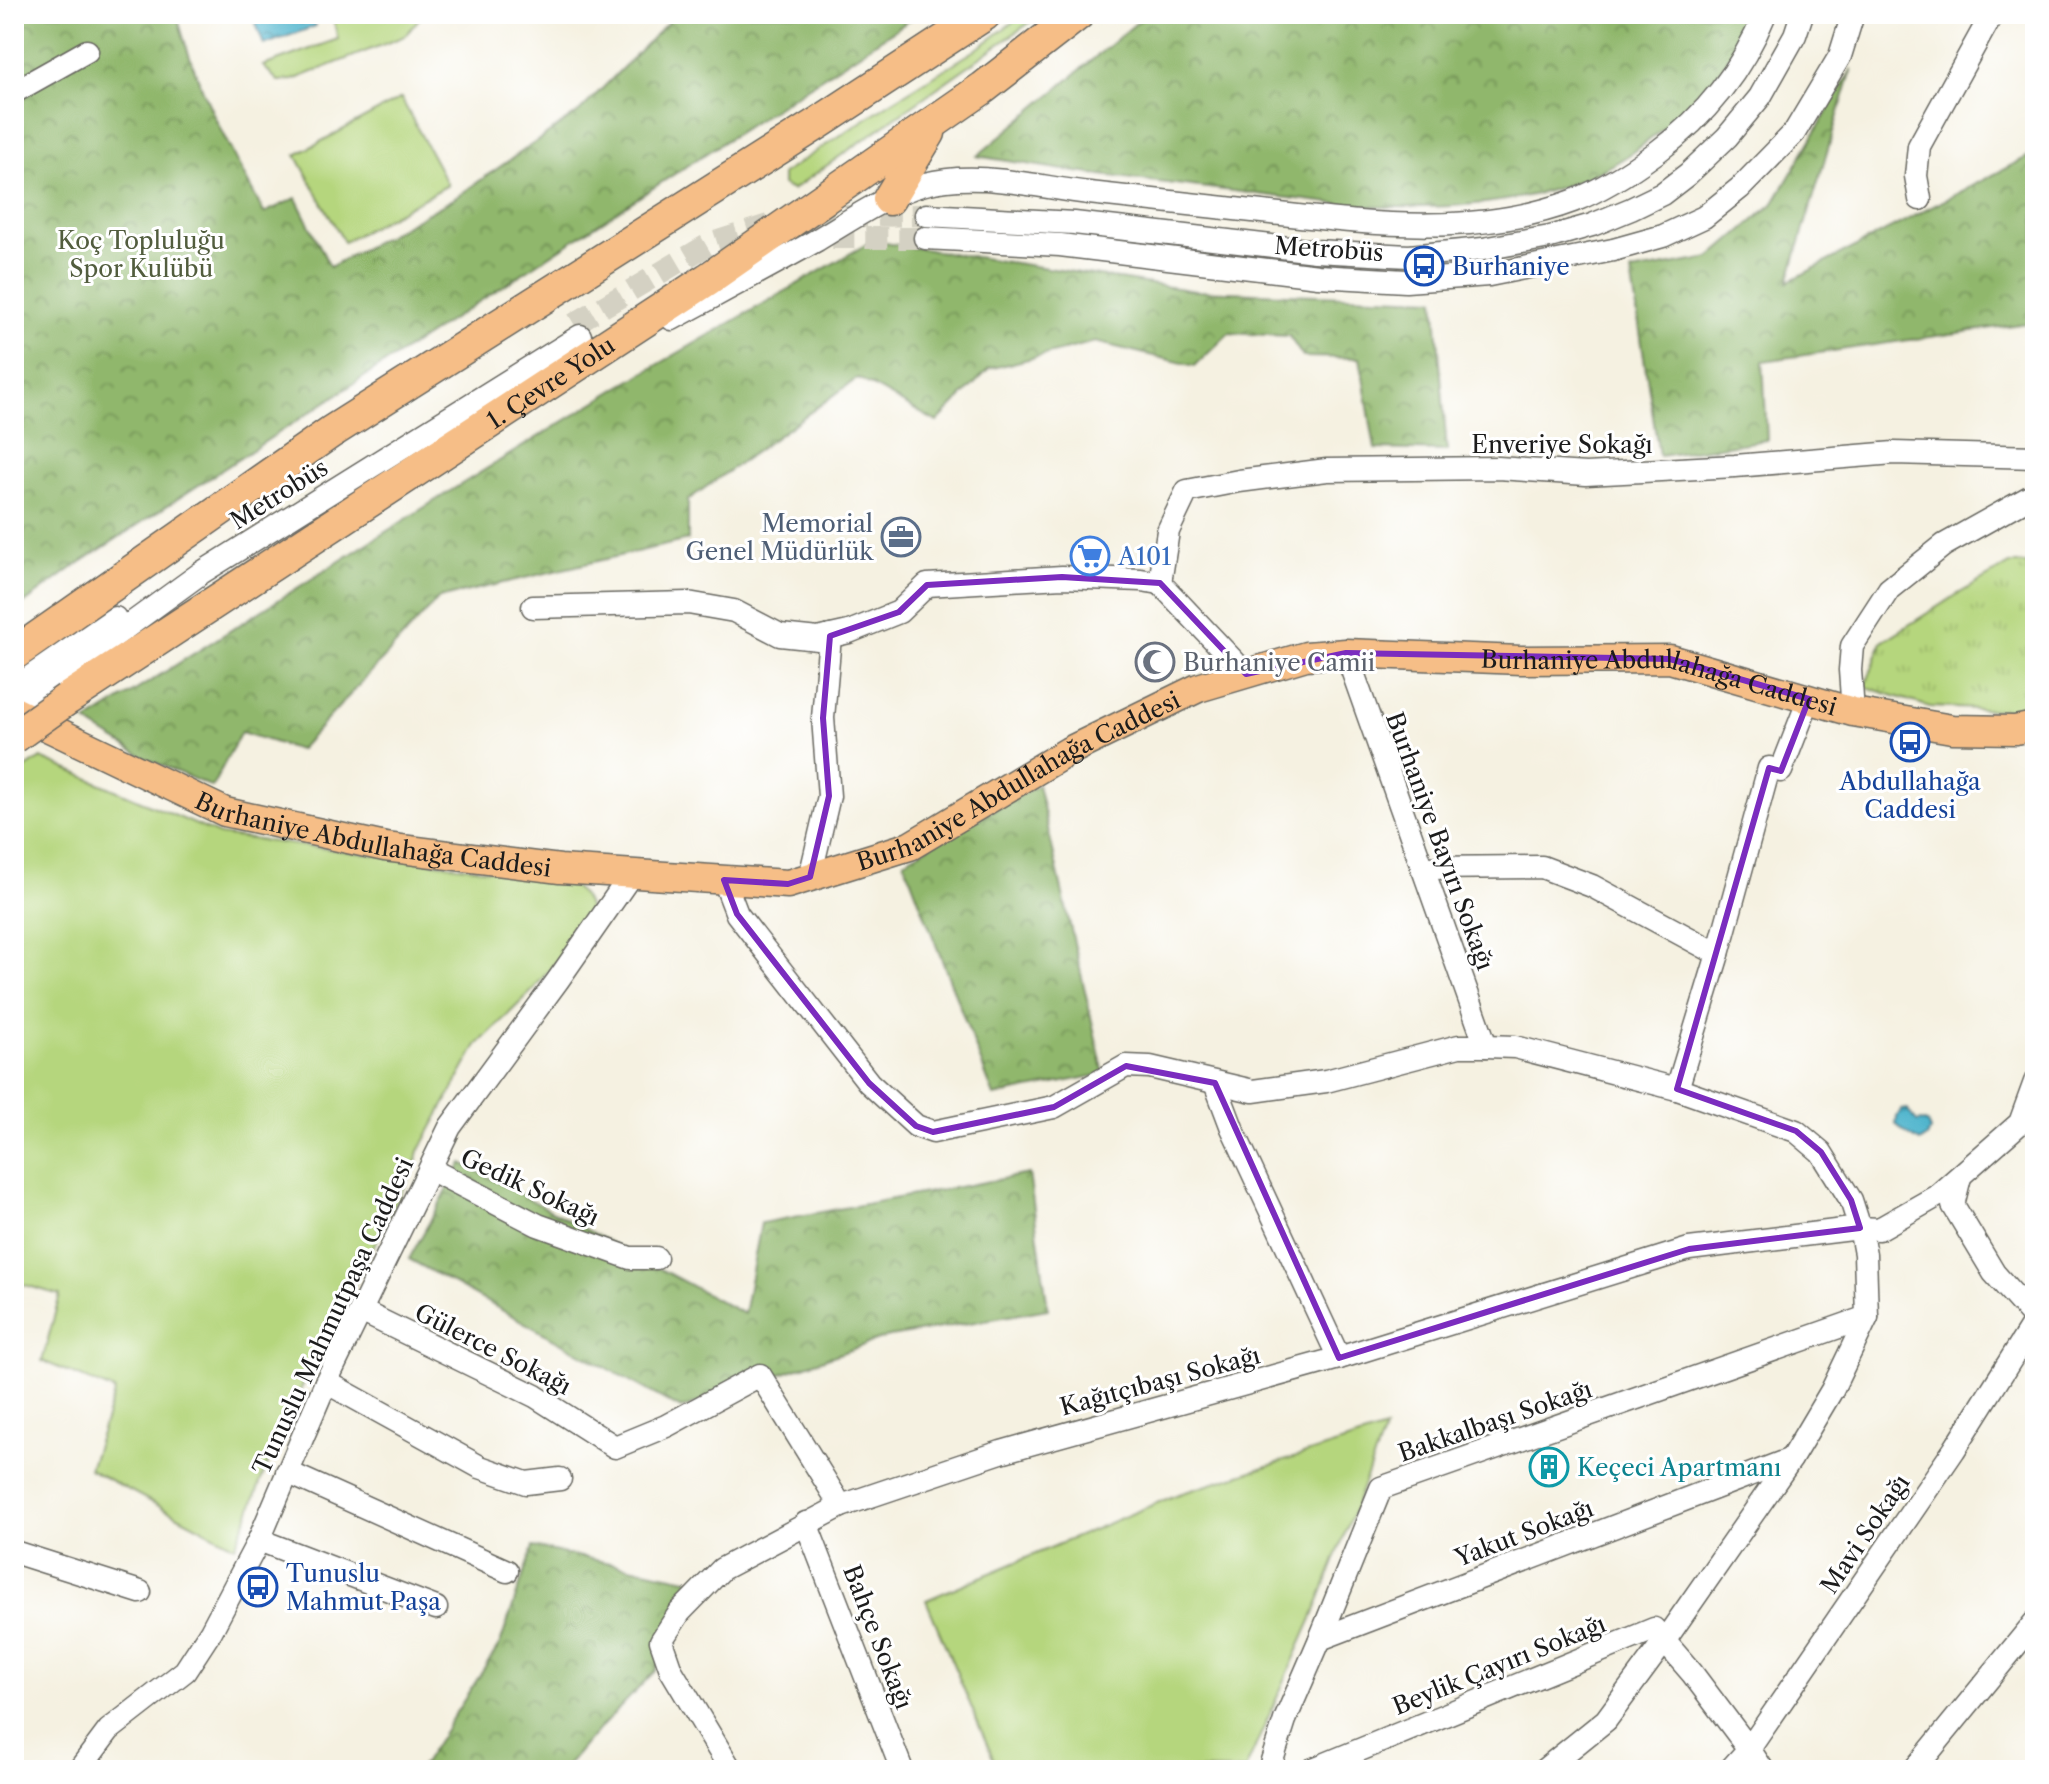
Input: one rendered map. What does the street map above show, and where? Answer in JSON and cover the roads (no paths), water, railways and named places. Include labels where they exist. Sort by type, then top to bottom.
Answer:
[{"type":"highway","name":"1. Çevre Yolu","points":[[14,737],[43,676],[331,432],[985,14]]},
{"type":"highway","name":"1. Çevre Yolu","points":[[43,676],[543,386],[708,279],[937,121],[1078,14]]},
{"type":"highway","points":[[889,199],[937,121]]},
{"type":"main road","name":"Burhaniye Abdullahağa Caddesi","points":[[14,710],[225,812],[385,847],[560,869],[788,884],[910,846],[1069,751],[1198,688],[1306,656],[1346,653],[1521,660],[1670,659],[1853,712],[1952,729],[2015,730],[2035,726]]},
{"type":"street","points":[[543,386],[774,264],[889,199],[925,184],[993,179],[1361,223],[1438,225],[1515,217],[1573,201],[1629,172],[1683,132],[1720,93],[1735,72],[1765,14]]},
{"type":"street","name":"Metrobüs","points":[[926,215],[1074,223],[1315,251],[1409,256],[1483,249],[1550,237],[1631,209],[1662,194],[1688,174],[1727,137],[1760,97],[1795,35],[1802,14]]},
{"type":"street","name":"Metrobüs","points":[[925,238],[1060,245],[1318,276],[1406,281],[1489,275],[1613,250],[1663,236],[1704,217],[1740,188],[1794,133],[1840,56],[1853,14]]},
{"type":"street","points":[[1920,199],[1916,176],[1919,146],[1992,14]]},
{"type":"street","points":[[15,89],[87,51]]},
{"type":"street","name":"Metrobüs","points":[[14,688],[43,676],[577,330]]},
{"type":"street","name":"Enveriye Sokağı","points":[[1160,583],[1168,531],[1187,491],[1239,481],[1327,470],[1498,468],[1586,474],[1894,453],[2035,457]]},
{"type":"street","points":[[1853,712],[1852,646],[1889,589],[1944,545],[2035,494]]},
{"type":"street","points":[[533,607],[688,603],[734,611],[780,635],[818,639],[849,632],[899,612],[927,585],[1062,577],[1141,580],[1160,583],[1246,674]]},
{"type":"street","points":[[810,877],[829,796],[823,718],[830,636]]},
{"type":"street","name":"Burhaniye Bayırı Sokağı","points":[[1346,653],[1486,1046]]},
{"type":"street","name":"Metrobüs","points":[[14,710],[43,676]]},
{"type":"street","points":[[1677,1089],[1769,768],[1781,771],[1809,699]]},
{"type":"street","points":[[1422,868],[1542,867],[1592,886],[1718,954]]},
{"type":"street","name":"Tunuslu Mahmutpaşa Caddesi","points":[[79,1770],[109,1730],[185,1671],[211,1631],[259,1540],[326,1382],[450,1127],[631,875]]},
{"type":"street","points":[[724,880],[737,914],[869,1083],[916,1126],[933,1132],[1054,1107],[1126,1066],[1150,1067],[1253,1091],[1326,1081],[1459,1046],[1486,1046],[1515,1047],[1677,1089],[1796,1131],[1821,1152],[1851,1200],[1860,1228],[1865,1254],[1867,1317],[1832,1390],[1791,1459],[1665,1640],[1606,1720],[1544,1770]]},
{"type":"street","name":"Kağıtçıbaşı Sokağı","points":[[731,1770],[671,1670],[661,1641],[680,1612],[722,1569],[806,1523],[841,1506],[1001,1452],[1339,1358],[1689,1249],[1860,1228],[1879,1229],[1937,1196],[2020,1123],[2035,1082]]},
{"type":"street","points":[[1215,1083],[1232,1128],[1339,1358]]},
{"type":"street","name":"Gedik Sokağı","points":[[430,1169],[538,1225],[630,1258],[656,1258]]},
{"type":"street","points":[[1960,1177],[1953,1205],[1994,1273],[2035,1320]]},
{"type":"street","name":"Gülerce Sokağı","points":[[361,1311],[535,1396],[615,1447],[666,1426],[760,1375],[841,1506]]},
{"type":"street","name":"Bakkalbaşı Sokağı","points":[[1269,1770],[1285,1720],[1381,1488],[1867,1317]]},
{"type":"street","name":"Mavi Sokağı","points":[[1730,1770],[1749,1749],[1945,1463],[2035,1320]]},
{"type":"street","points":[[326,1382],[480,1467],[526,1483],[560,1479]]},
{"type":"street","name":"Yakut Sokağı","points":[[1320,1639],[1791,1459]]},
{"type":"street","points":[[287,1472],[507,1571]]},
{"type":"street","name":"Bahçe Sokağı","points":[[806,1523],[902,1770]]},
{"type":"street","points":[[259,1540],[436,1608]]},
{"type":"street","points":[[14,1552],[140,1592]]},
{"type":"street","points":[[1914,1770],[2035,1622]]},
{"type":"street","name":"Beylik Çayırı Sokağı","points":[[1311,1770],[1654,1629],[1665,1640]]},
{"type":"street","points":[[1665,1640],[1763,1770]]},
{"type":"water","points":[[265,14],[312,14],[316,26],[264,45],[254,18]]},
{"type":"water","points":[[1907,1109],[1917,1122],[1927,1123],[1930,1130],[1920,1142],[1896,1124],[1901,1110]]},
{"type":"tunnel","points":[[574,324],[709,244],[793,217],[926,215]]},
{"type":"tunnel","points":[[767,244],[793,238],[925,238]]},
{"type":"place","name":"Burhaniye","points":[[1424,266]]},
{"type":"place","name":"Memorial Genel Müdürlük","points":[[901,537]]},
{"type":"place","name":"A101","points":[[1090,556]]},
{"type":"place","name":"Burhaniye Camii","points":[[1155,662]]},
{"type":"place","name":"Abdullahağa Caddesi","points":[[1910,742]]},
{"type":"place","name":"Keçeci Apartmanı","points":[[1549,1467]]},
{"type":"place","name":"Tunuslu Mahmut Paşa","points":[[258,1587]]},
{"type":"park label","name":"Koç Topluluğu Spor Kulübü","points":[[141,254]]}]
